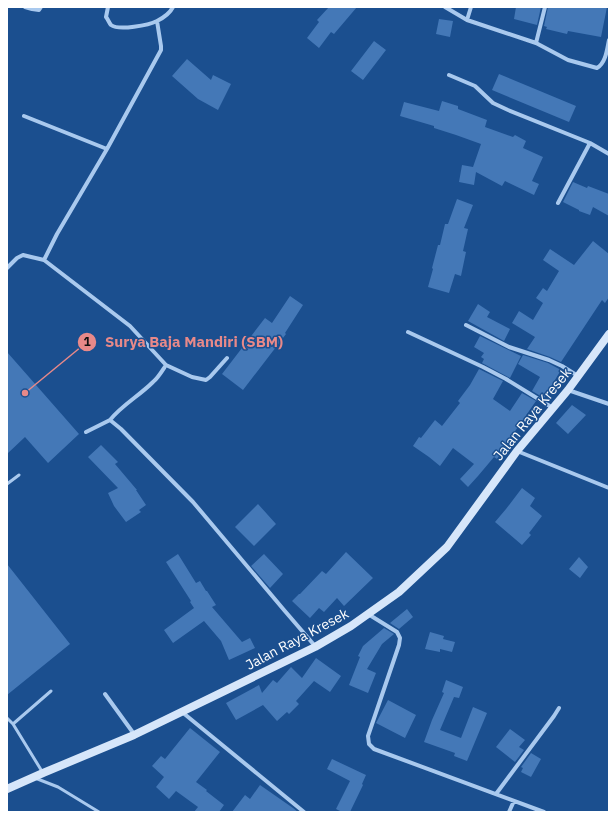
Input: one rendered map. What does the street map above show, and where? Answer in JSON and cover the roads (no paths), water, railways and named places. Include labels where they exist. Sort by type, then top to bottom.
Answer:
[{"type":"main road","name":"Jalan Raya Kresek","points":[[7,789],[134,735],[316,647],[351,626],[399,592],[447,547],[517,451],[568,390],[609,334]]},
{"type":"street","points":[[25,7],[32,10],[39,10],[41,7]]},
{"type":"street","points":[[108,7],[106,17],[112,25],[120,27],[137,26],[157,21],[169,13],[174,7]]},
{"type":"street","points":[[445,7],[466,20],[536,43],[568,60],[597,68],[603,62],[609,40]]},
{"type":"street","points":[[466,20],[471,7]]},
{"type":"street","points":[[536,43],[545,7]]},
{"type":"street","points":[[44,260],[57,234],[107,149],[161,50],[157,21]]},
{"type":"street","points":[[449,75],[475,86],[493,103],[590,143],[609,154]]},
{"type":"street","points":[[24,116],[107,149]]},
{"type":"street","points":[[558,203],[590,143]]},
{"type":"street","points":[[7,268],[17,258],[23,255],[44,260],[130,326],[166,365],[192,378],[206,380],[227,358]]},
{"type":"street","points":[[466,325],[509,347],[549,360],[578,376]]},
{"type":"street","points":[[408,332],[506,379],[553,408]]},
{"type":"street","points":[[86,432],[110,420],[154,382],[166,365]]},
{"type":"street","points":[[568,390],[609,404]]},
{"type":"street","points":[[110,420],[121,429],[193,502],[316,647]]},
{"type":"street","points":[[517,451],[609,488]]},
{"type":"street","points":[[368,614],[397,632],[400,638],[399,645],[368,736],[369,744],[374,749],[544,812]]},
{"type":"street","points":[[105,694],[134,735]]},
{"type":"street","points":[[496,794],[560,708]]},
{"type":"street","points":[[182,712],[304,812]]},
{"type":"street","points":[[509,812],[514,801]]},
{"type":"lane","points":[[7,484],[18,475]]},
{"type":"lane","points":[[13,724],[51,691]]},
{"type":"lane","points":[[7,718],[13,724],[43,773]]},
{"type":"lane","points":[[34,777],[58,787],[99,812]]},
{"type":"place","name":"Surya Baja Mandiri (SBM)","points":[[25,393]]}]
